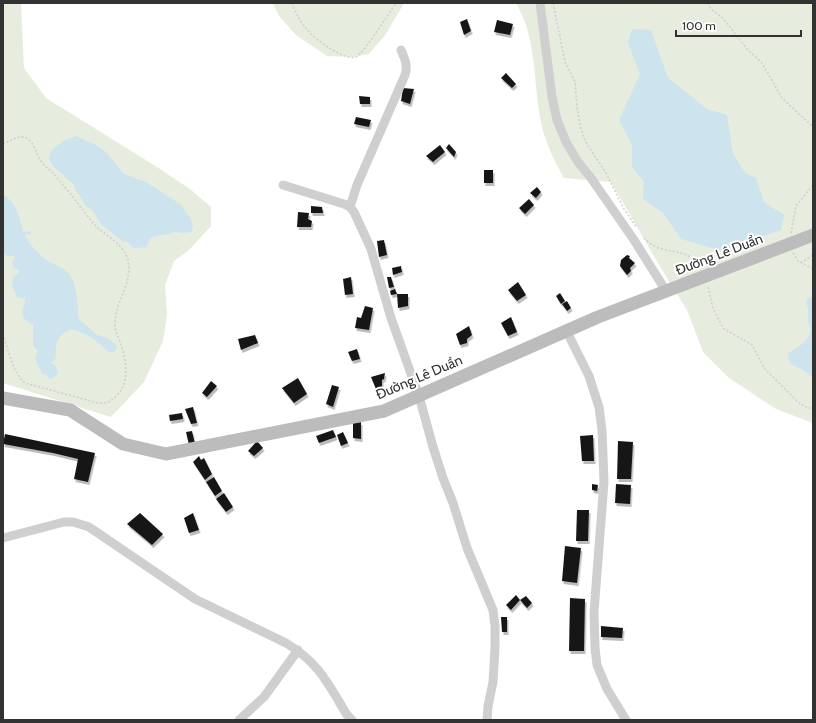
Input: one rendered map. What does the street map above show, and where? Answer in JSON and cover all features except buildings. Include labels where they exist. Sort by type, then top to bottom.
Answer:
[{"type":"main road","name":"Đường Lê Duẩn","points":[[3,398],[70,410],[123,444],[166,454],[384,411],[566,330],[813,235]]},
{"type":"street","points":[[540,3],[552,96],[557,120],[566,142],[578,162],[591,178],[634,240],[666,291]]},
{"type":"street","points":[[350,207],[357,185],[405,76],[407,68],[401,50]]},
{"type":"street","points":[[283,185],[333,200],[350,207],[354,212],[371,249],[391,318],[418,396],[443,478],[454,503],[467,548],[494,610],[496,626],[493,682],[487,720]]},
{"type":"street","points":[[566,330],[590,376],[599,407],[604,461],[604,482],[594,612],[595,648],[598,666],[607,689],[626,720]]},
{"type":"street","points":[[4,537],[57,524],[73,522],[89,527],[194,599],[298,650],[318,669],[346,718]]},
{"type":"street","points":[[239,720],[264,697],[298,650]]},
{"type":"path","points":[[292,3],[296,14],[311,34],[325,46],[348,57],[354,57],[358,56],[396,3]]},
{"type":"path","points":[[553,3],[565,62],[576,82],[577,106],[583,135],[587,144],[606,173],[624,208],[640,232]]},
{"type":"path","points":[[708,3],[711,9],[723,18],[747,49],[762,63],[782,98],[813,127]]},
{"type":"path","points":[[3,144],[15,138],[24,138],[29,140],[41,161],[56,176],[95,224],[124,251],[127,257],[129,274],[114,324],[126,367],[125,380],[121,391],[113,400],[105,404],[25,383],[16,373],[3,335]]},
{"type":"path","points":[[813,185],[796,206],[788,244],[795,257],[801,264],[813,270]]},
{"type":"path","points":[[644,238],[652,245],[659,248],[677,251],[692,257],[706,276],[713,308],[723,328],[752,345],[765,368],[797,401],[804,406],[813,409]]},
{"type":"path","points":[[801,264],[813,255]]},
{"type":"shaded area","points":[[3,3],[21,3],[24,68],[46,98],[157,167],[190,189],[211,207],[211,226],[189,250],[174,261],[165,285],[167,315],[163,341],[144,382],[111,417],[3,383]]},
{"type":"shaded area","points":[[273,3],[404,3],[386,34],[369,54],[354,57],[327,56],[296,35],[279,16]]},
{"type":"shaded area","points":[[516,3],[813,3],[813,423],[776,409],[729,378],[703,352],[687,310],[611,182],[564,178],[550,151],[545,137],[538,107],[528,31]]},
{"type":"water","points":[[632,29],[651,30],[668,78],[707,109],[727,115],[733,154],[745,173],[756,178],[764,202],[784,215],[781,230],[722,251],[681,239],[663,213],[643,199],[644,182],[632,167],[632,145],[619,120],[640,74],[628,43]]},
{"type":"water","points":[[76,136],[105,151],[124,174],[146,182],[180,204],[191,219],[193,227],[191,232],[174,232],[156,236],[151,238],[146,247],[133,248],[128,242],[122,241],[101,224],[92,210],[87,207],[76,191],[74,185],[52,165],[49,158],[54,148],[65,140]]},
{"type":"water","points":[[3,196],[6,196],[16,208],[23,231],[31,232],[30,236],[28,234],[25,236],[32,246],[45,259],[64,269],[69,274],[76,292],[79,319],[97,335],[107,338],[116,344],[117,348],[114,352],[109,352],[93,338],[73,329],[63,333],[58,339],[56,358],[51,363],[56,366],[58,374],[49,379],[47,375],[42,374],[35,358],[38,351],[33,346],[33,325],[24,319],[22,314],[25,299],[17,297],[13,287],[13,277],[19,273],[19,270],[14,268],[12,264],[15,256],[7,256],[3,252]]},
{"type":"water","points":[[810,297],[813,299],[813,378],[803,370],[791,364],[788,358],[789,353],[804,342],[810,335],[811,331],[808,322],[808,309],[806,301]]}]
